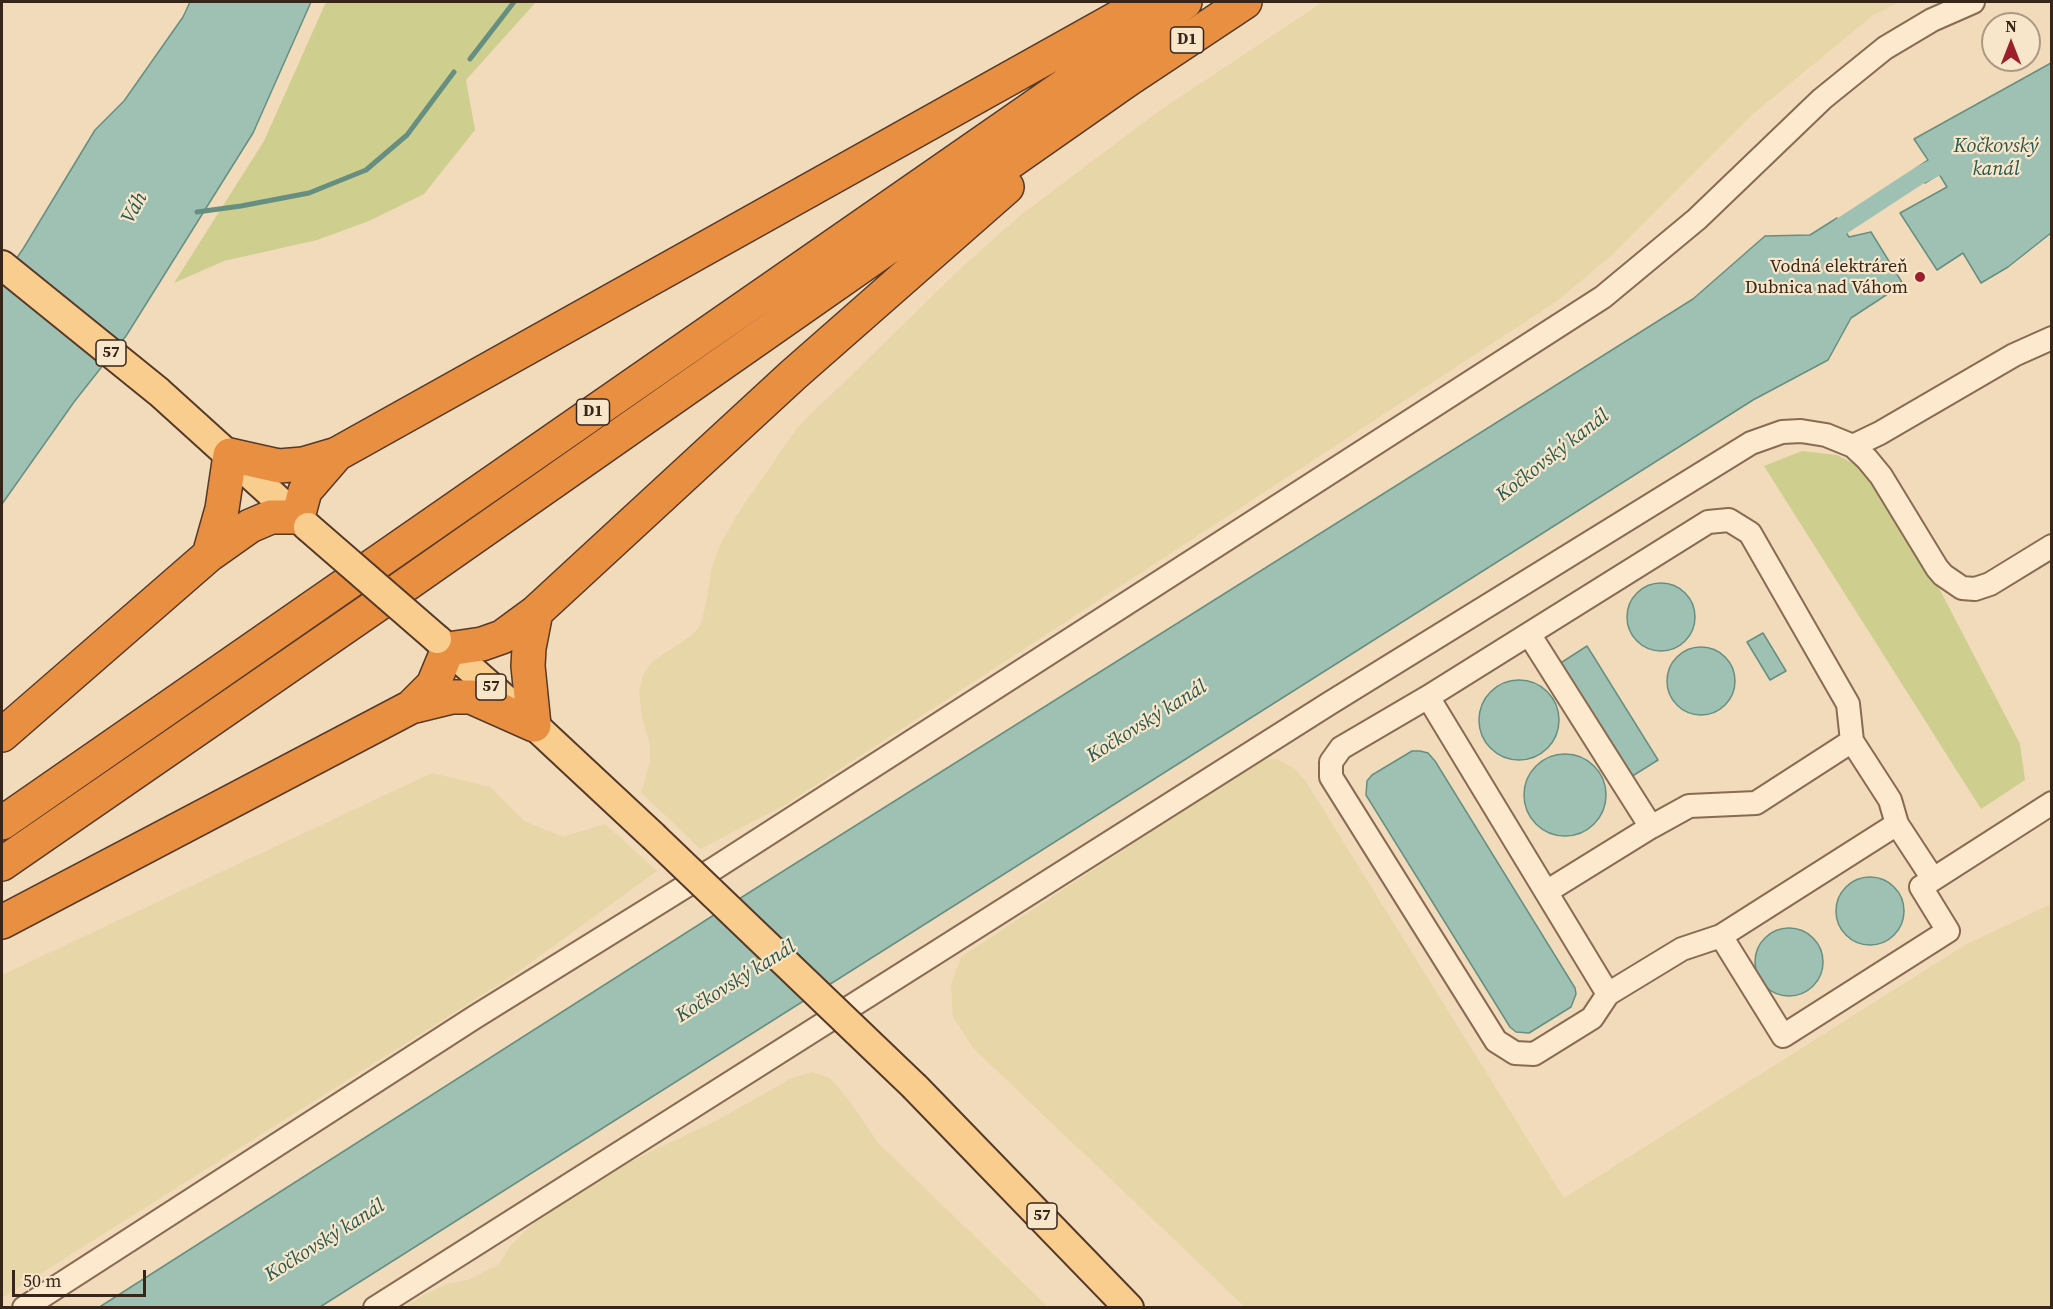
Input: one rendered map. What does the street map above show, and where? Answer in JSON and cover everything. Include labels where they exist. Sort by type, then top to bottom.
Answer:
[{"type":"highway","points":[[209,555],[222,509],[224,449],[279,466],[303,464],[338,454],[1146,2]]},
{"type":"highway","name":"D1","points":[[2,823],[1185,2]]},
{"type":"highway","name":"D1","points":[[2,864],[370,610],[1129,79],[1245,2]]},
{"type":"highway","points":[[411,707],[433,686],[442,644],[482,644],[502,637],[536,612],[793,375],[1129,79]]},
{"type":"highway","points":[[2,735],[209,555],[250,526],[271,517],[303,522],[305,491],[338,454]]},
{"type":"highway","points":[[2,922],[411,707],[452,697],[471,697],[534,724],[529,648],[536,612]]},
{"type":"main road","name":"57","points":[[2,265],[159,392],[303,522],[534,724],[915,1087],[1129,1308]]},
{"type":"street","points":[[24,1308],[475,1017],[755,842],[1603,297],[1697,219],[1822,99],[1885,48],[1932,20],[1973,2]]},
{"type":"street","points":[[1853,446],[1880,433],[2014,355],[2052,338]]},
{"type":"street","points":[[375,1308],[1330,703],[1751,443],[1782,432],[1801,432],[1826,435],[1853,446],[1881,476],[1937,568],[1962,588],[1975,589],[1990,584],[2052,546]]},
{"type":"street","points":[[1897,824],[1721,936],[1682,949],[1608,994],[1593,1018],[1534,1054],[1515,1053],[1496,1041],[1331,777],[1331,762],[1341,748],[1428,697],[1708,522],[1729,520],[1750,534],[1848,704],[1852,741],[1890,800],[1897,824],[1933,879]]},
{"type":"street","points":[[1529,634],[1651,827]]},
{"type":"street","points":[[1428,697],[1608,994]]},
{"type":"street","points":[[1546,892],[1689,806],[1756,803],[1852,741]]},
{"type":"street","points":[[1721,936],[1782,1036],[1948,931],[1921,886],[2052,803]]},
{"type":"shaded area","points":[[1323,2],[1900,2],[1873,15],[1753,114],[1614,253],[1557,301],[785,805],[700,849],[641,792],[650,763],[650,745],[642,717],[639,692],[643,675],[652,662],[691,636],[700,626],[712,567],[722,541],[737,515],[797,428],[959,270],[1022,214],[1159,111]]},
{"type":"shaded area","points":[[1277,759],[1294,768],[1305,780],[1564,1198],[1965,945],[2051,904],[2051,1307],[1245,1307],[974,1049],[953,1017],[951,985],[961,957],[1260,760]]},
{"type":"shaded area","points":[[432,773],[490,787],[524,821],[563,837],[605,824],[657,871],[512,976],[2,1298],[2,975]]},
{"type":"shaded area","points":[[812,1072],[830,1078],[879,1144],[1048,1307],[404,1308],[446,1284],[468,1280],[499,1264],[512,1244],[535,1222],[597,1180],[716,1121],[792,1078]]},
{"type":"green space","points":[[326,2],[536,2],[466,80],[475,130],[424,194],[369,221],[317,240],[224,261],[174,283],[264,141]]},
{"type":"green space","points":[[1802,451],[1837,455],[1866,470],[1939,588],[2020,744],[2025,780],[1981,809],[1764,466]]},
{"type":"water","name":"Váh","points":[[190,2],[311,2],[253,133],[126,336],[74,402],[2,504],[2,279],[23,249],[95,130],[124,101],[183,17]]},
{"type":"water","name":"Kočkovský kanál","points":[[2051,63],[2051,233],[2008,267],[1981,283],[1963,253],[1937,270],[1900,213],[1947,187],[1939,174],[1925,183],[1916,168],[1928,160],[1914,139],[2035,72],[2041,72],[2041,69]]},
{"type":"water","points":[[1837,218],[1849,237],[1871,232],[1903,284],[1851,318],[1828,360],[1753,400],[320,1307],[98,1308],[750,892],[1693,299],[1765,236],[1810,235]]},
{"type":"water","points":[[1661,583],[1674,586],[1685,593],[1692,604],[1695,617],[1692,630],[1685,641],[1674,648],[1661,651],[1648,648],[1637,641],[1630,630],[1627,617],[1630,604],[1637,593],[1648,586]]},
{"type":"water","points":[[1763,633],[1786,671],[1770,680],[1747,642]]},
{"type":"water","points":[[1587,646],[1658,760],[1626,780],[1556,666]]},
{"type":"water","points":[[1701,647],[1714,650],[1725,657],[1732,668],[1735,681],[1732,694],[1725,705],[1714,712],[1701,715],[1688,712],[1677,705],[1670,694],[1667,681],[1670,668],[1677,657],[1688,650]]},
{"type":"water","points":[[1519,680],[1534,683],[1547,692],[1556,705],[1559,720],[1556,735],[1547,748],[1534,757],[1519,760],[1504,757],[1491,748],[1482,735],[1479,720],[1482,705],[1491,692],[1504,683]]},
{"type":"water","points":[[1412,751],[1428,753],[1435,761],[1575,988],[1576,994],[1571,1007],[1529,1033],[1516,1032],[1510,1027],[1366,795],[1367,781],[1372,775]]},
{"type":"water","points":[[1565,754],[1581,758],[1594,766],[1602,779],[1606,795],[1602,811],[1594,824],[1581,832],[1565,836],[1549,832],[1536,824],[1528,811],[1524,795],[1528,779],[1536,766],[1549,758]]},
{"type":"water","points":[[1870,877],[1883,880],[1894,887],[1901,898],[1904,911],[1901,924],[1894,935],[1883,942],[1870,945],[1857,942],[1846,935],[1839,924],[1836,911],[1839,898],[1846,887],[1857,880]]},
{"type":"water","points":[[1789,928],[1802,931],[1813,938],[1820,949],[1823,962],[1820,975],[1813,986],[1802,993],[1789,996],[1776,993],[1765,986],[1758,975],[1755,962],[1758,949],[1765,938],[1776,931]]},
{"type":"waterway","points":[[470,59],[514,2]]},
{"type":"waterway","points":[[197,212],[309,193],[366,170],[407,135],[454,72]]},
{"type":"waterway","name":"Kočkovský kanál","points":[[1823,241],[1920,175],[1941,165]]},
{"type":"place","name":"Vodná elektráreň Dubnica nad Váhom","points":[[1920,277]]}]
